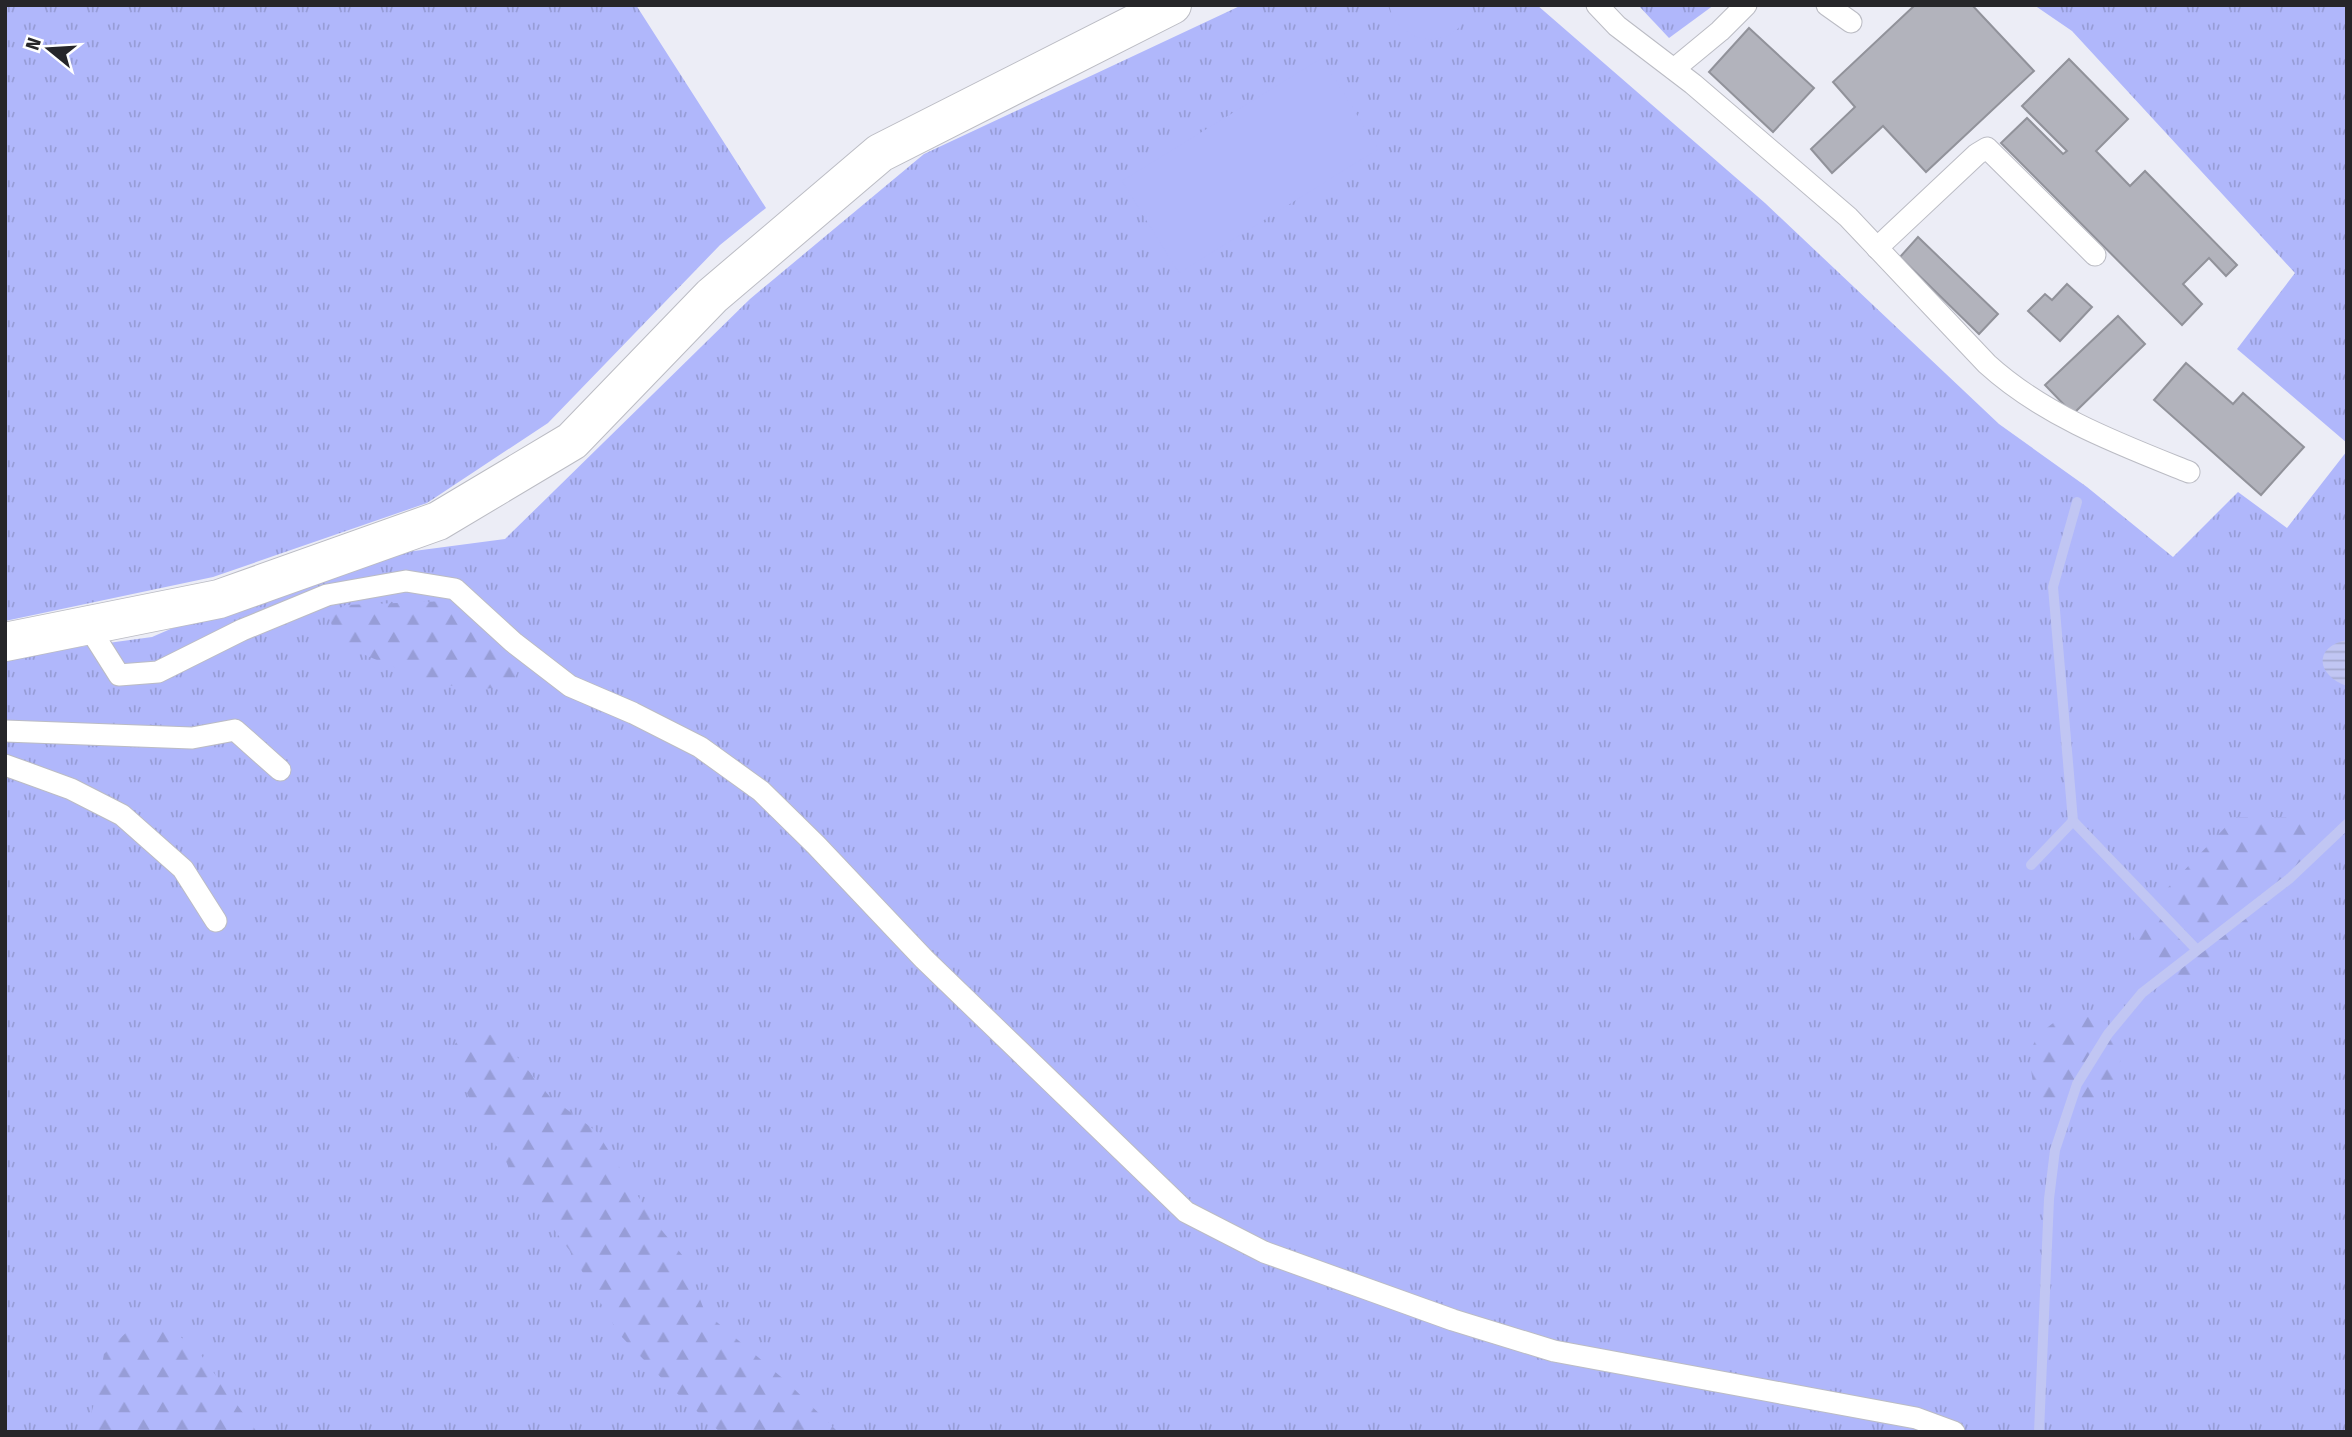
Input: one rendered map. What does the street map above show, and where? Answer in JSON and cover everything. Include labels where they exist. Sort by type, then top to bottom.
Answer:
[{"type":"street","points":[[5,642],[219,599],[438,521],[572,441],[712,296],[880,153],[1172,5]]},
{"type":"lane","points":[[1597,5],[1617,26],[1674,69],[1848,217],[2011,386],[2103,438],[2189,472]]},
{"type":"lane","points":[[1674,69],[1720,31],[1746,5]]},
{"type":"lane","points":[[1827,5],[1851,22]]},
{"type":"lane","points":[[1877,248],[1977,154],[1987,148],[2095,255]]},
{"type":"lane","points":[[88,626],[119,675],[158,672],[242,630],[327,595],[405,581],[455,589],[513,642],[569,686],[633,713],[700,747],[761,791],[924,959],[1186,1212],[1264,1252],[1453,1320],[1554,1351],[1916,1418],[1954,1432]]},
{"type":"lane","points":[[5,731],[192,738],[235,730],[280,770]]},
{"type":"lane","points":[[5,765],[71,789],[122,815],[183,869],[216,921]]},
{"type":"green space","points":[[5,5],[636,5],[766,208],[720,245],[548,423],[427,503],[213,577],[5,621]]},
{"type":"green space","points":[[1242,5],[1537,5],[1765,203],[1999,424],[2087,487],[2173,557],[2238,492],[2287,528],[2347,451],[2347,1432],[5,1432],[5,657],[152,637],[323,563],[505,539],[750,299],[924,154]]},
{"type":"green space","points":[[1389,5],[1469,5],[1464,20],[1455,31],[1444,37],[1430,39],[1417,37],[1405,30],[1395,20]]},
{"type":"green space","points":[[1638,5],[1714,5],[1669,38]]},
{"type":"green space","points":[[2034,5],[2347,5],[2347,443],[2237,349],[2295,273],[2072,31]]},
{"type":"green space","points":[[1322,58],[1378,149],[1179,273],[1122,181]]},
{"type":"green space","points":[[449,601],[518,671],[513,682],[492,688],[474,689],[413,674],[337,643],[330,619],[345,605]]},
{"type":"green space","points":[[2235,817],[2297,817],[2312,830],[2320,871],[2268,921],[2183,982],[2152,969],[2133,936],[2138,919]]},
{"type":"green space","points":[[2066,1015],[2090,1017],[2103,1021],[2112,1029],[2121,1049],[2118,1071],[2113,1082],[2096,1097],[2048,1108],[2036,1101],[2031,1072],[2032,1050],[2041,1033]]},
{"type":"green space","points":[[466,1031],[500,1036],[550,1097],[596,1131],[654,1221],[683,1256],[705,1312],[787,1382],[838,1432],[720,1432],[671,1388],[619,1334],[570,1251],[518,1181],[473,1108],[450,1050]]},
{"type":"green space","points":[[134,1325],[167,1326],[198,1351],[257,1432],[86,1432],[104,1354]]},
{"type":"shaded area","points":[[2347,640],[2347,686],[2329,676],[2323,662],[2328,649]]},
{"type":"building","points":[[1915,5],[1972,5],[2034,71],[1926,172],[1883,126],[1832,173],[1811,149],[1855,107],[1833,82]]},
{"type":"building","points":[[1749,28],[1814,88],[1773,132],[1709,72]]},
{"type":"building","points":[[2069,59],[2128,119],[2096,151],[2130,186],[2145,171],[2237,265],[2226,276],[2209,258],[2183,284],[2202,304],[2182,325],[2001,143],[2027,118],[2063,154],[2067,151],[2022,106]]},
{"type":"building","points":[[1918,237],[1998,314],[1979,334],[1900,257]]},
{"type":"building","points":[[2067,284],[2092,307],[2060,341],[2028,311],[2045,294],[2052,300]]},
{"type":"building","points":[[2118,316],[2145,344],[2073,414],[2045,385]]},
{"type":"building","points":[[2186,363],[2233,404],[2243,393],[2304,447],[2261,495],[2154,400]]},
{"type":"waterway","points":[[2077,502],[2053,587],[2073,821],[2197,950]]},
{"type":"waterway","points":[[2031,865],[2073,821]]},
{"type":"waterway","points":[[2039,1432],[2049,1199],[2055,1150],[2077,1084],[2108,1034],[2142,993],[2289,879],[2347,824]]}]
